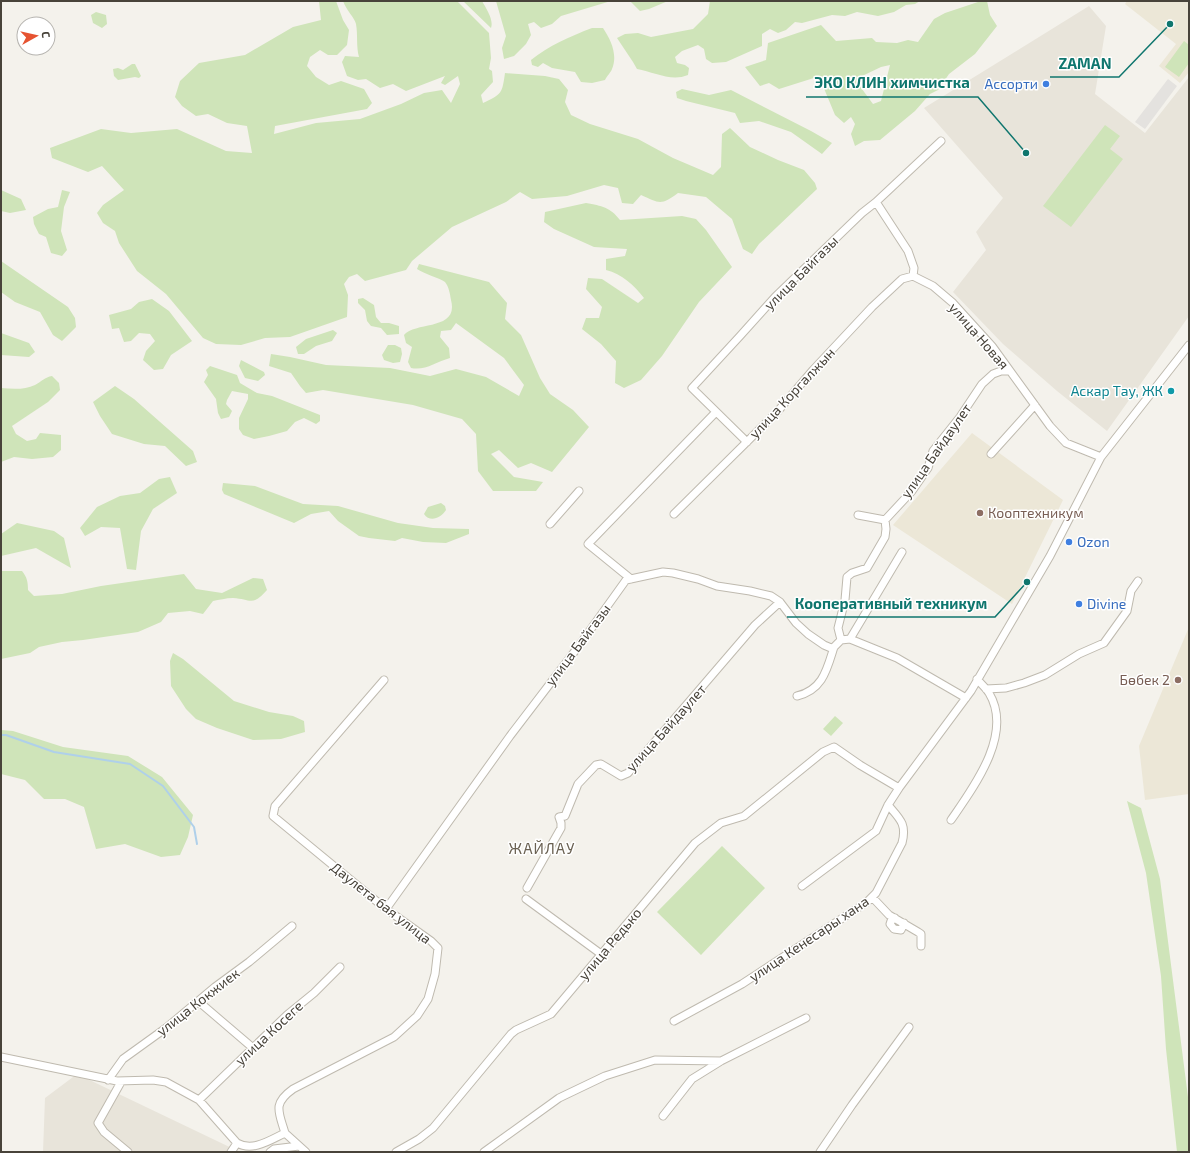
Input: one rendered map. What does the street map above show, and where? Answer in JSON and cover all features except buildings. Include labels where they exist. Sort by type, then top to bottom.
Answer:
[{"type":"street","name":"улица Байгазы","points":[[747,442],[692,388],[775,298],[862,213],[876,202],[941,141]]},
{"type":"street","points":[[876,202],[908,251],[914,268],[913,276]]},
{"type":"street","name":"улица Новая","points":[[913,276],[933,286],[953,303],[992,346],[1050,426],[1066,442],[1101,457]]},
{"type":"street","name":"улица Коргалжын","points":[[674,514],[778,411],[813,370],[872,307],[902,279],[913,276]]},
{"type":"street","points":[[802,886],[876,831],[888,805],[899,788],[966,698],[1050,556],[1101,457],[1189,345]]},
{"type":"street","name":"улица Байдаулет","points":[[885,520],[912,491],[928,468],[933,451],[960,417],[982,384],[993,374],[1001,371],[1010,371]]},
{"type":"street","points":[[991,454],[1035,406]]},
{"type":"street","points":[[716,412],[588,544],[631,579],[663,572],[672,573],[698,579],[717,586],[771,596],[780,602],[796,623],[808,634],[824,645],[831,648],[834,647]]},
{"type":"street","points":[[550,524],[579,491]]},
{"type":"street","points":[[841,640],[838,628],[845,600],[847,578],[852,573],[867,568],[885,537],[885,520],[858,515]]},
{"type":"street","points":[[850,639],[902,552]]},
{"type":"street","name":"улица Байгазы","points":[[386,909],[514,730],[578,647],[626,580],[631,579]]},
{"type":"street","points":[[986,689],[1006,688],[1045,675],[1079,654],[1104,643],[1127,612],[1131,591],[1138,581]]},
{"type":"street","name":"улица Байдаулет","points":[[527,888],[561,828],[559,817],[565,816],[578,784],[596,765],[600,764],[621,776],[628,773],[756,625],[780,602]]},
{"type":"street","points":[[797,696],[807,694],[819,682],[827,670],[834,647],[841,640],[850,639],[898,658],[966,698]]},
{"type":"street","points":[[951,820],[978,780],[990,756],[997,726],[996,712],[990,694],[977,679]]},
{"type":"street","name":"Даулета бая улица","points":[[285,1133],[278,1108],[283,1096],[293,1089],[394,1037],[417,1016],[428,999],[435,974],[438,948],[432,941],[386,909],[273,816],[274,806],[384,680]]},
{"type":"street","name":"улица Редько","points":[[396,1152],[419,1139],[433,1128],[511,1034],[516,1030],[551,1014],[696,843],[721,823],[744,816],[823,752],[834,747],[860,765],[899,788]]},
{"type":"street","name":"улица Кенесары хана","points":[[674,1021],[742,984],[867,902],[876,893],[902,843],[904,834],[902,822],[888,805]]},
{"type":"street","points":[[872,897],[889,915],[895,918],[890,921],[890,924],[894,929],[901,930],[904,923],[918,932],[920,934],[921,946]]},
{"type":"street","points":[[526,899],[601,954]]},
{"type":"street","name":"улица Кокжиек","points":[[108,1080],[123,1059],[166,1028],[292,926]]},
{"type":"street","name":"улица Косеге","points":[[199,1100],[287,1015],[314,993],[340,967]]},
{"type":"street","points":[[198,1001],[253,1048]]},
{"type":"street","points":[[663,1116],[692,1079],[721,1061],[806,1018]]},
{"type":"street","points":[[820,1152],[852,1105],[909,1028]]},
{"type":"street","points":[[1,1057],[121,1082],[153,1080],[166,1082],[199,1100],[237,1143],[243,1146],[253,1147],[285,1133],[306,1152]]},
{"type":"street","points":[[484,1152],[559,1098],[605,1076],[655,1060],[721,1061]]},
{"type":"street","points":[[121,1082],[98,1123],[104,1132],[128,1152]]},
{"type":"street","points":[[231,1152],[237,1143]]},
{"type":"street","points":[[270,1152],[274,1149],[299,1146]]},
{"type":"shaded area","points":[[1127,1],[1189,1],[1189,72],[1180,83],[1159,66],[1176,44],[1125,4]]},
{"type":"shaded area","points":[[1089,6],[1106,26],[1095,94],[1145,133],[1189,77],[1189,316],[1107,431],[1057,391],[1003,344],[953,292],[986,250],[976,232],[1003,198],[924,108]]},
{"type":"shaded area","points":[[1168,79],[1177,86],[1145,129],[1135,122]]},
{"type":"shaded area","name":"Кооптехникум","points":[[972,433],[1063,500],[1012,604],[893,525]]},
{"type":"shaded area","name":"Бөбек 2","points":[[1189,627],[1189,794],[1145,800],[1139,746]]},
{"type":"shaded area","points":[[77,1074],[240,1152],[43,1152],[45,1098]]},
{"type":"green space","points":[[319,1],[336,1],[343,20],[349,30],[347,45],[337,55],[328,55],[320,50],[310,57],[307,66],[316,77],[329,85],[341,81],[364,89],[372,103],[367,109],[275,126],[274,134],[316,123],[360,119],[401,104],[424,93],[442,90],[451,103],[460,84],[458,76],[445,85],[441,83],[445,76],[406,91],[393,84],[380,88],[366,79],[358,80],[347,76],[342,62],[345,56],[359,57],[356,24],[343,1],[457,1],[489,33],[491,58],[489,69],[492,71],[493,82],[481,95],[483,103],[498,95],[502,89],[505,73],[545,76],[559,79],[568,90],[565,102],[571,115],[590,124],[638,139],[673,158],[713,175],[721,167],[722,134],[730,128],[750,147],[804,170],[815,183],[817,189],[759,244],[752,254],[743,249],[732,219],[706,197],[678,193],[668,200],[660,202],[641,195],[633,204],[622,203],[618,188],[604,185],[567,196],[532,199],[520,192],[506,202],[452,227],[412,261],[406,270],[365,281],[357,274],[349,277],[344,284],[348,295],[347,317],[290,337],[265,338],[241,345],[216,344],[203,338],[166,294],[137,271],[119,243],[115,231],[103,223],[97,213],[103,205],[124,190],[102,166],[88,172],[52,158],[50,148],[101,129],[131,133],[177,129],[226,151],[252,153],[247,126],[227,123],[208,114],[196,116],[182,106],[175,97],[180,81],[199,63],[245,55],[293,27],[321,20]]},
{"type":"green space","points":[[463,1],[482,1],[491,18],[491,28]]},
{"type":"green space","points":[[496,1],[611,1],[561,16],[552,24],[541,28],[534,22],[528,24],[531,35],[526,44],[514,56],[504,59],[502,48],[506,36]]},
{"type":"green space","points":[[630,1],[668,1],[640,11]]},
{"type":"green space","points":[[710,1],[920,1],[915,4],[906,5],[894,12],[878,16],[857,12],[845,16],[832,15],[802,23],[795,22],[786,30],[778,33],[770,29],[762,34],[762,46],[726,62],[712,63],[706,59],[704,49],[698,45],[682,51],[675,57],[677,63],[685,65],[689,68],[688,75],[682,77],[662,76],[637,69],[617,38],[625,34],[638,33],[651,37],[693,29],[708,14]]},
{"type":"green space","points":[[981,1],[987,1],[990,15],[997,26],[975,54],[949,74],[938,90],[930,94],[915,111],[880,140],[864,141],[855,146],[851,134],[855,124],[851,117],[844,123],[835,115],[823,86],[817,77],[779,89],[769,83],[760,86],[745,67],[766,60],[768,43],[821,25],[836,41],[872,38],[876,42],[897,43],[908,40],[918,42],[934,19],[945,13]],"holes":[[[890,65],[881,101],[873,104],[859,85],[860,77],[881,67]]]},
{"type":"green space","points":[[96,12],[106,15],[107,24],[102,28],[93,23],[91,15]]},
{"type":"green space","points":[[592,28],[603,28],[613,48],[614,64],[605,80],[592,83],[581,82],[575,72],[552,68],[543,63],[538,67],[532,65],[531,60],[545,50]]},
{"type":"green space","points":[[1184,41],[1189,45],[1189,63],[1179,77],[1165,67]]},
{"type":"green space","points":[[132,64],[135,64],[141,76],[139,78],[135,77],[118,80],[114,76],[113,69],[118,68],[123,70]]},
{"type":"green space","points":[[682,89],[709,95],[731,90],[832,143],[822,154],[791,132],[759,121],[740,123],[735,113],[677,98],[676,92]]},
{"type":"green space","points":[[1105,125],[1120,136],[1110,149],[1123,159],[1071,227],[1043,206]]},
{"type":"green space","points":[[1,190],[21,199],[26,210],[10,213],[1,211]]},
{"type":"green space","points":[[62,190],[70,192],[64,207],[61,231],[67,250],[62,256],[51,253],[46,237],[39,234],[34,224],[33,217],[48,209],[58,207]]},
{"type":"green space","points":[[586,203],[597,205],[613,212],[620,220],[682,216],[696,219],[706,230],[732,267],[699,302],[662,356],[641,380],[624,388],[615,383],[616,361],[601,344],[582,329],[586,318],[599,318],[602,307],[586,289],[588,278],[602,279],[638,303],[644,298],[627,281],[617,274],[606,270],[606,259],[625,256],[627,249],[594,247],[554,229],[544,222],[545,212]]},
{"type":"green space","points":[[1,261],[68,307],[75,318],[76,327],[62,341],[53,335],[40,312],[15,302],[1,292]]},
{"type":"green space","points":[[419,264],[489,282],[507,303],[505,319],[521,335],[540,378],[550,394],[573,410],[589,427],[552,472],[531,463],[518,468],[499,450],[491,454],[514,477],[543,482],[536,491],[493,491],[478,471],[476,434],[462,419],[413,405],[323,390],[306,393],[291,373],[269,366],[271,354],[326,365],[390,368],[430,376],[456,369],[486,377],[519,396],[524,385],[504,358],[456,323],[451,330],[441,331],[440,337],[449,348],[450,358],[426,367],[416,369],[411,368],[408,362],[412,347],[406,343],[404,335],[418,328],[443,321],[449,317],[452,310],[450,293],[445,282],[417,269]]},
{"type":"green space","points":[[363,298],[374,305],[376,317],[381,323],[389,323],[399,326],[399,334],[387,335],[381,328],[371,326],[367,321],[365,310],[358,303],[358,299]]},
{"type":"green space","points":[[152,299],[169,311],[192,341],[171,355],[163,369],[154,370],[143,360],[146,351],[155,341],[150,334],[139,333],[131,341],[124,342],[119,328],[112,329],[109,315],[131,309],[139,302]]},
{"type":"green space","points":[[333,330],[337,333],[332,341],[316,346],[304,354],[298,354],[296,347],[306,339]]},
{"type":"green space","points":[[1,333],[29,343],[35,352],[29,357],[1,355]]},
{"type":"green space","points":[[388,345],[395,345],[401,348],[402,354],[400,362],[393,363],[384,360],[382,355]]},
{"type":"green space","points":[[241,360],[264,372],[265,375],[258,381],[245,378],[239,366]]},
{"type":"green space","points":[[210,366],[237,375],[240,383],[257,393],[272,396],[320,415],[320,421],[316,424],[304,418],[295,422],[287,431],[254,439],[243,435],[239,429],[239,418],[248,399],[248,394],[232,391],[226,404],[232,411],[229,417],[221,419],[218,413],[216,399],[204,382],[208,375],[206,370]]},
{"type":"green space","points":[[52,376],[59,383],[60,390],[48,402],[12,426],[16,434],[27,441],[36,439],[40,433],[61,435],[61,450],[53,457],[32,459],[14,457],[1,462],[1,388],[27,388],[35,385],[45,378]]},
{"type":"green space","points":[[115,386],[134,399],[193,451],[197,462],[186,466],[165,446],[144,444],[112,434],[93,402]]},
{"type":"green space","points":[[170,477],[177,493],[153,509],[141,531],[136,570],[127,569],[120,528],[101,527],[85,536],[80,528],[97,507],[120,496],[140,493],[159,479]]},
{"type":"green space","points":[[223,483],[255,486],[303,504],[338,506],[398,523],[433,528],[469,529],[469,534],[446,543],[423,542],[402,538],[395,541],[369,538],[359,536],[338,521],[329,511],[311,514],[294,523],[224,494],[222,490]]},
{"type":"green space","points":[[441,503],[445,506],[446,510],[441,515],[432,519],[426,517],[424,514],[428,507]]},
{"type":"green space","points":[[17,523],[54,531],[64,538],[71,568],[36,548],[1,556],[1,534]]},
{"type":"green space","points":[[1,571],[22,571],[27,580],[28,590],[34,596],[62,594],[101,586],[184,574],[196,589],[222,593],[253,578],[263,579],[267,590],[258,599],[251,601],[233,598],[213,601],[203,614],[190,611],[168,613],[161,622],[138,632],[62,642],[39,647],[30,653],[1,659]]},
{"type":"green space","points":[[173,653],[183,659],[234,701],[269,712],[293,716],[304,721],[305,732],[281,739],[253,740],[196,719],[186,709],[171,686],[170,661]]},
{"type":"green space","points":[[835,716],[843,723],[831,736],[823,729]]},
{"type":"green space","points":[[1,730],[13,731],[63,747],[128,756],[162,777],[193,815],[188,837],[180,855],[161,857],[125,844],[96,849],[84,807],[65,799],[44,799],[25,780],[1,774]]},
{"type":"green space","points":[[1127,801],[1141,808],[1160,879],[1188,1097],[1189,1152],[1177,1152],[1166,1049],[1161,976],[1146,873]]},
{"type":"green space","points":[[722,846],[765,888],[701,955],[657,912]]},
{"type":"waterway","points":[[1,735],[6,735],[54,752],[130,764],[163,786],[194,827],[197,844]]},
{"type":"place","name":"ZAMAN","points":[[1170,24]]},
{"type":"place","name":"Ассорти","points":[[1046,84]]},
{"type":"place","name":"ЭКО КЛИН химчистка","points":[[1026,153]]},
{"type":"place","name":"Аскар Тау, ЖК","points":[[1171,391]]},
{"type":"place","name":"Кооптехникум","points":[[980,513]]},
{"type":"place","name":"Ozon","points":[[1069,542]]},
{"type":"place","name":"Кооперативный техникум","points":[[1027,582]]},
{"type":"place","name":"Divine","points":[[1079,604]]},
{"type":"place","name":"Бөбек 2","points":[[1178,680]]},
{"type":"district","name":"ЖАЙЛАУ","points":[[542,849]]}]
